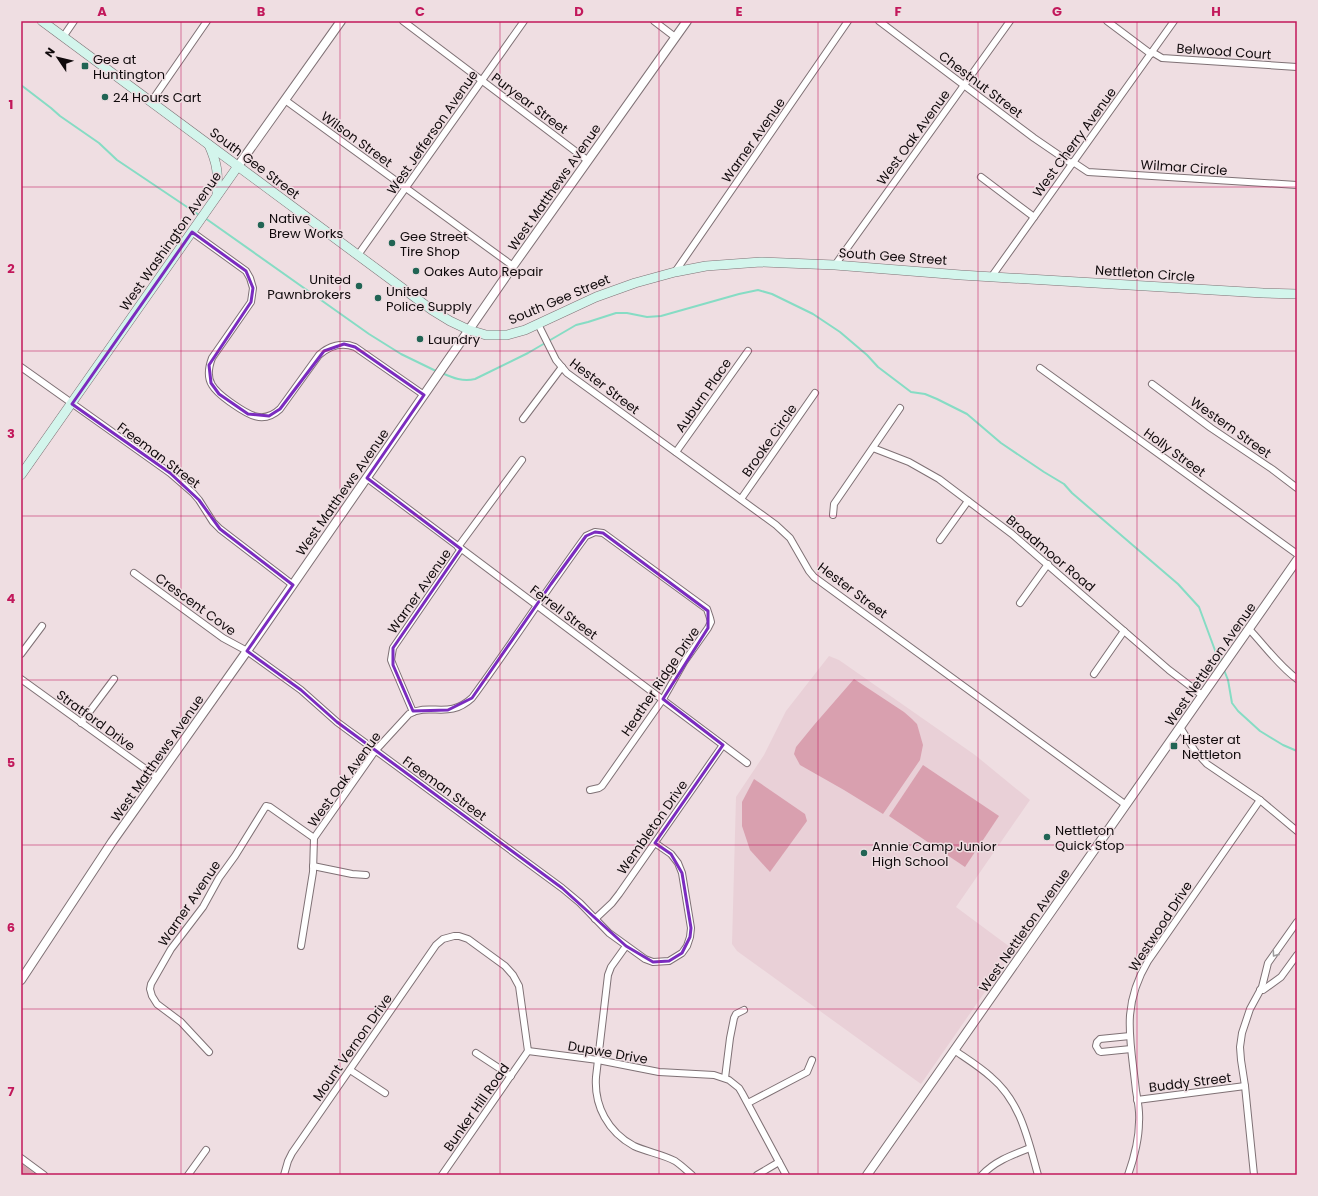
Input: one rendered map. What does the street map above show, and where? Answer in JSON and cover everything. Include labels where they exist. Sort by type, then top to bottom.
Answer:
[{"type":"main road","name":"South Gee Street","points":[[42,21],[432,310],[469,330],[486,335],[507,335],[525,330],[596,297],[635,282],[706,266],[761,262],[835,265],[992,276]]},
{"type":"main road","points":[[208,144],[216,160],[218,174],[217,196]]},
{"type":"main road","name":"West Washington Avenue","points":[[21,476],[238,166]]},
{"type":"main road","name":"Nettleton Circle","points":[[992,276],[1255,293],[1297,294]]},
{"type":"street","points":[[63,37],[74,21]]},
{"type":"street","points":[[151,102],[207,21]]},
{"type":"street","name":"West Washington Avenue","points":[[238,166],[341,21]]},
{"type":"street","name":"Puryear Street","points":[[403,21],[587,160]]},
{"type":"street","name":"West Jefferson Avenue","points":[[358,255],[524,21]]},
{"type":"street","points":[[654,21],[675,37]]},
{"type":"street","name":"West Matthews Avenue","points":[[21,980],[112,842],[247,652],[587,160],[687,21]]},
{"type":"street","name":"Warner Avenue","points":[[675,272],[848,21]]},
{"type":"street","name":"Chestnut Street","points":[[878,21],[1034,138],[1073,163]]},
{"type":"street","name":"West Oak Avenue","points":[[835,265],[1010,21]]},
{"type":"street","name":"Belwood Court","points":[[1107,21],[1152,53],[1162,58],[1297,67]]},
{"type":"street","name":"West Cherry Avenue","points":[[992,276],[1174,21]]},
{"type":"street","name":"Wilson Street","points":[[285,100],[513,266]]},
{"type":"street","name":"Wilmar Circle","points":[[1073,163],[1088,172],[1297,185]]},
{"type":"street","points":[[981,177],[1034,217]]},
{"type":"street","points":[[193,230],[246,272],[250,278],[253,288],[251,302],[212,358],[209,365],[211,383],[219,394],[248,414],[255,417],[269,416],[280,409],[319,355],[331,346],[344,344],[355,347],[424,395]]},
{"type":"street","name":"Hester Street","points":[[538,324],[552,353],[570,375],[776,525],[790,538],[814,577],[1126,805]]},
{"type":"street","name":"Auburn Place","points":[[676,452],[748,350]]},
{"type":"street","name":"Freeman Street","points":[[21,367],[170,473],[196,497],[220,529],[293,585]]},
{"type":"street","points":[[523,419],[562,367]]},
{"type":"street","name":"Holly Street","points":[[1040,368],[1297,554]]},
{"type":"street","name":"Western Street","points":[[1152,384],[1211,428],[1272,469],[1297,488]]},
{"type":"street","name":"Brooke Circle","points":[[741,499],[814,393]]},
{"type":"street","points":[[833,515],[834,504],[900,408]]},
{"type":"street","name":"Broadmoor Road","points":[[873,448],[909,462],[932,474],[968,500],[1012,534],[1170,670],[1202,695]]},
{"type":"street","name":"Warner Avenue","points":[[413,712],[391,660],[392,648],[522,460]]},
{"type":"street","name":"Ferrell Street","points":[[367,478],[747,763]]},
{"type":"street","points":[[940,540],[968,500]]},
{"type":"street","name":"Heather Ridge Drive","points":[[537,606],[586,536],[595,532],[603,533],[708,611],[710,622],[708,628],[684,662],[663,699],[602,786],[590,790]]},
{"type":"street","name":"West Nettleton Avenue","points":[[866,1175],[1297,560]]},
{"type":"street","points":[[1020,603],[1048,564]]},
{"type":"street","name":"Crescent Cove","points":[[134,573],[223,638],[247,652]]},
{"type":"street","points":[[413,712],[419,710],[448,710],[457,708],[466,703],[477,692],[537,606]]},
{"type":"street","points":[[21,654],[42,626]]},
{"type":"street","points":[[1249,629],[1263,643],[1278,663],[1297,679]]},
{"type":"street","points":[[1094,674],[1124,631]]},
{"type":"street","name":"Freeman Street","points":[[247,652],[301,690],[336,722],[562,888],[580,903],[609,933],[626,946],[645,959],[653,962],[669,961],[682,953],[687,946],[691,928],[682,873],[671,854],[655,843]]},
{"type":"street","name":"Stratford Drive","points":[[21,679],[158,778]]},
{"type":"street","points":[[81,723],[114,679]]},
{"type":"street","name":"West Oak Avenue","points":[[301,946],[313,866],[314,838],[376,750],[409,714],[413,712]]},
{"type":"street","points":[[1180,727],[1195,751],[1207,764],[1260,800],[1297,831]]},
{"type":"street","name":"Wembleton Drive","points":[[595,919],[619,894],[723,745]]},
{"type":"street","name":"Westwood Drive","points":[[1128,1175],[1134,1156],[1139,1121],[1129,1023],[1131,1005],[1138,982],[1143,970],[1260,800]]},
{"type":"street","name":"Warner Avenue","points":[[209,1052],[181,1022],[157,1004],[152,996],[150,989],[151,984],[171,949],[202,907],[266,806],[270,807],[314,838]]},
{"type":"street","points":[[313,866],[352,874],[366,875]]},
{"type":"street","points":[[1254,1175],[1241,1060],[1240,1046],[1242,1033],[1250,1009],[1260,990],[1268,963],[1297,922]]},
{"type":"street","name":"Mount Vernon Drive","points":[[284,1175],[292,1153],[436,945],[448,937],[459,936],[468,939],[505,966],[514,975],[519,986],[528,1051]]},
{"type":"street","points":[[626,946],[611,967],[608,975],[595,1086],[597,1100],[604,1116],[614,1131],[621,1138],[634,1145],[674,1161],[692,1175]]},
{"type":"street","points":[[1260,990],[1263,990],[1280,978],[1297,955]]},
{"type":"street","points":[[725,1078],[734,1018],[736,1014],[744,1010]]},
{"type":"street","points":[[1130,1036],[1100,1039],[1096,1046],[1099,1052],[1131,1049]]},
{"type":"street","points":[[954,1050],[991,1077],[1002,1087],[1014,1104],[1021,1118],[1038,1175]]},
{"type":"street","name":"Dupwe Drive","points":[[528,1051],[598,1060],[659,1072],[714,1075],[725,1078],[739,1088],[786,1175]]},
{"type":"street","name":"Bunker Hill Road","points":[[442,1175],[528,1051]]},
{"type":"street","points":[[476,1053],[511,1076]]},
{"type":"street","points":[[748,1103],[807,1072],[812,1060]]},
{"type":"street","points":[[350,1070],[385,1093]]},
{"type":"street","name":"Buddy Street","points":[[1137,1100],[1245,1086]]},
{"type":"street","points":[[982,1175],[997,1163],[1013,1154],[1030,1148]]},
{"type":"street","points":[[188,1175],[206,1150]]},
{"type":"street","points":[[21,1158],[44,1175]]},
{"type":"street","points":[[757,1175],[779,1162]]},
{"type":"highlighted area","points":[[192,232],[246,271],[253,288],[251,302],[209,365],[211,383],[219,394],[248,414],[269,416],[280,409],[324,351],[344,344],[355,347],[424,395],[367,478],[461,549],[393,648],[393,665],[413,711],[448,710],[472,698],[586,536],[595,532],[603,533],[708,611],[708,628],[663,699],[723,745],[655,843],[671,854],[682,873],[691,928],[690,937],[682,953],[669,961],[653,962],[626,946],[562,888],[337,722],[301,690],[247,651],[293,585],[220,529],[199,500],[170,473],[72,404]]},
{"type":"shaded area","name":"Annie Camp Junior High School","points":[[829,656],[839,660],[975,755],[1030,800],[956,907],[1014,950],[921,1084],[737,951],[732,944],[736,797],[764,755],[786,711]]},
{"type":"shaded area","points":[[854,679],[904,712],[912,719],[917,724],[923,745],[920,760],[883,814],[800,765],[794,754],[796,747]]},
{"type":"shaded area","points":[[923,765],[999,816],[965,867],[889,816]]},
{"type":"shaded area","points":[[754,779],[805,814],[807,821],[770,872],[750,850],[742,826],[742,802]]},
{"type":"shaded area","points":[[21,1163],[37,1175],[21,1175]]},
{"type":"waterway","points":[[21,85],[60,116],[99,143],[117,160],[199,215]]},
{"type":"waterway","points":[[205,218],[369,334],[401,354],[438,372]]},
{"type":"waterway","points":[[442,373],[458,379],[475,379],[528,353],[576,325],[616,313],[627,313],[647,317],[661,316],[758,290],[772,294],[813,314],[840,332],[867,355],[878,367],[911,392],[925,394],[967,414],[1001,443],[1064,484],[1072,493],[1178,584],[1199,607],[1216,653],[1220,657],[1222,664]]},
{"type":"waterway","points":[[1224,670],[1228,680],[1232,703],[1238,711],[1260,731],[1283,745],[1297,751]]},
{"type":"place","name":"Gee at Huntington","points":[[85,66]]},
{"type":"place","name":"24 Hours Cart","points":[[105,97]]},
{"type":"place","name":"Native Brew Works","points":[[261,225]]},
{"type":"place","name":"Gee Street Tire Shop","points":[[392,243]]},
{"type":"place","name":"Oakes Auto Repair","points":[[416,271]]},
{"type":"place","name":"United Pawnbrokers","points":[[359,286]]},
{"type":"place","name":"United Police Supply","points":[[378,298]]},
{"type":"place","name":"Laundry","points":[[420,339]]},
{"type":"place","name":"Hester at Nettleton","points":[[1174,746]]},
{"type":"place","name":"Nettleton Quick Stop","points":[[1047,837]]},
{"type":"place","name":"Annie Camp Junior High School","points":[[864,853]]}]
